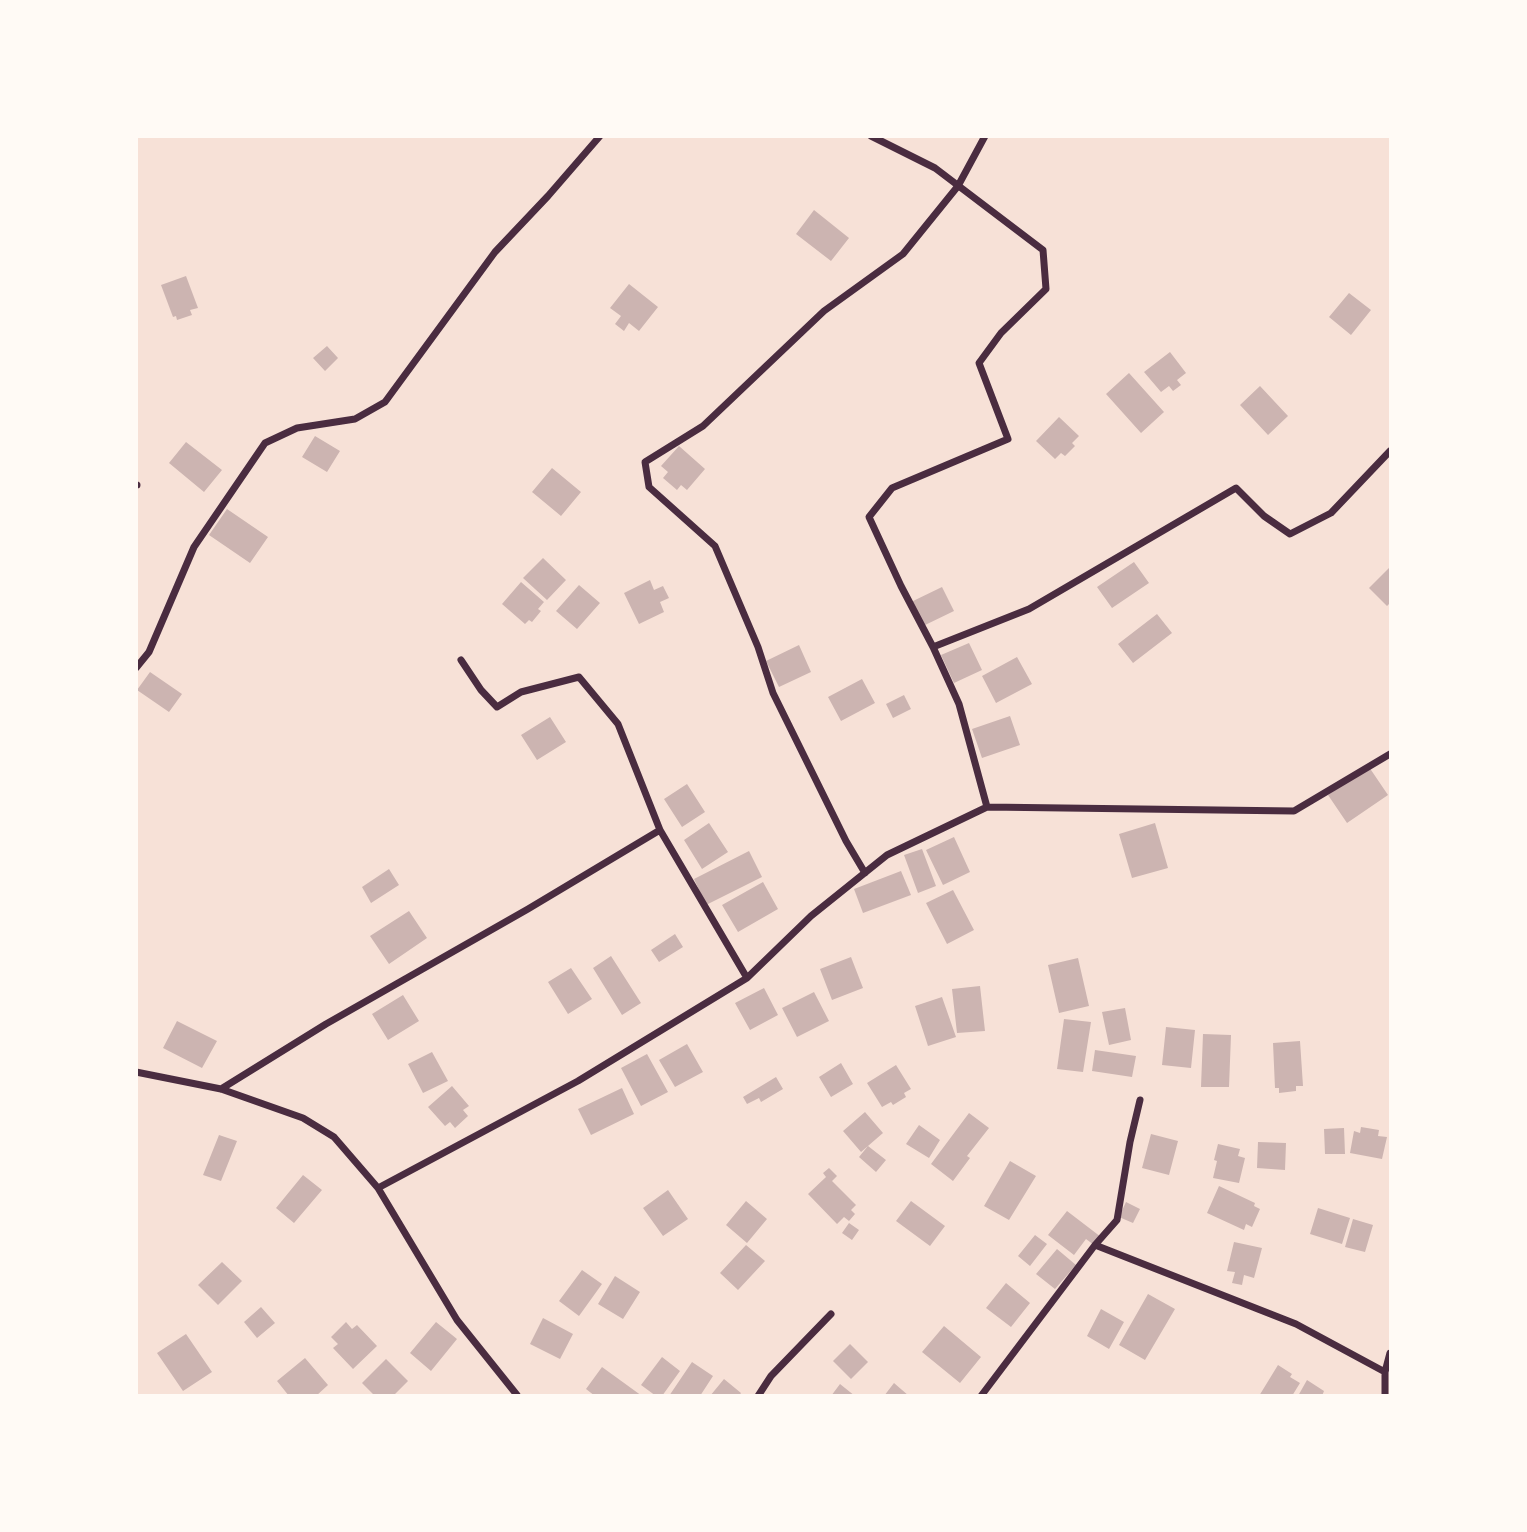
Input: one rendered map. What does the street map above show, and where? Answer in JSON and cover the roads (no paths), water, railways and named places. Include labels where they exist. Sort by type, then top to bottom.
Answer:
[{"type":"street","points":[[136,668],[149,652],[194,547],[265,443],[298,428],[355,419],[385,402],[495,252],[600,136]]},
{"type":"street","points":[[871,136],[935,168],[1043,250],[1046,289],[1001,333],[979,363],[1008,439],[892,488],[869,517],[958,704],[987,807]]},
{"type":"street","points":[[865,873],[846,841],[773,693],[758,647],[715,547],[649,487],[645,462],[703,426],[824,311],[903,254],[958,186],[985,136]]},
{"type":"street","points":[[933,647],[1029,608],[1236,488],[1264,516],[1290,534],[1331,513],[1391,451]]},
{"type":"street","points":[[461,660],[481,690],[497,707],[521,692],[579,677],[618,724],[660,830],[747,978]]},
{"type":"street","points":[[378,1188],[578,1081],[747,978],[811,916],[887,855],[987,807],[1294,811],[1391,754]]},
{"type":"street","points":[[222,1089],[326,1024],[660,830]]},
{"type":"street","points":[[136,1072],[222,1089],[303,1118],[334,1137],[378,1188],[457,1320],[517,1395]]},
{"type":"street","points":[[981,1395],[1117,1220],[1140,1100]]},
{"type":"street","points":[[1095,1245],[1296,1324],[1385,1372]]},
{"type":"street","points":[[758,1395],[771,1376],[831,1314]]},
{"type":"street","points":[[1385,1395],[1385,1372],[1391,1353]]}]
